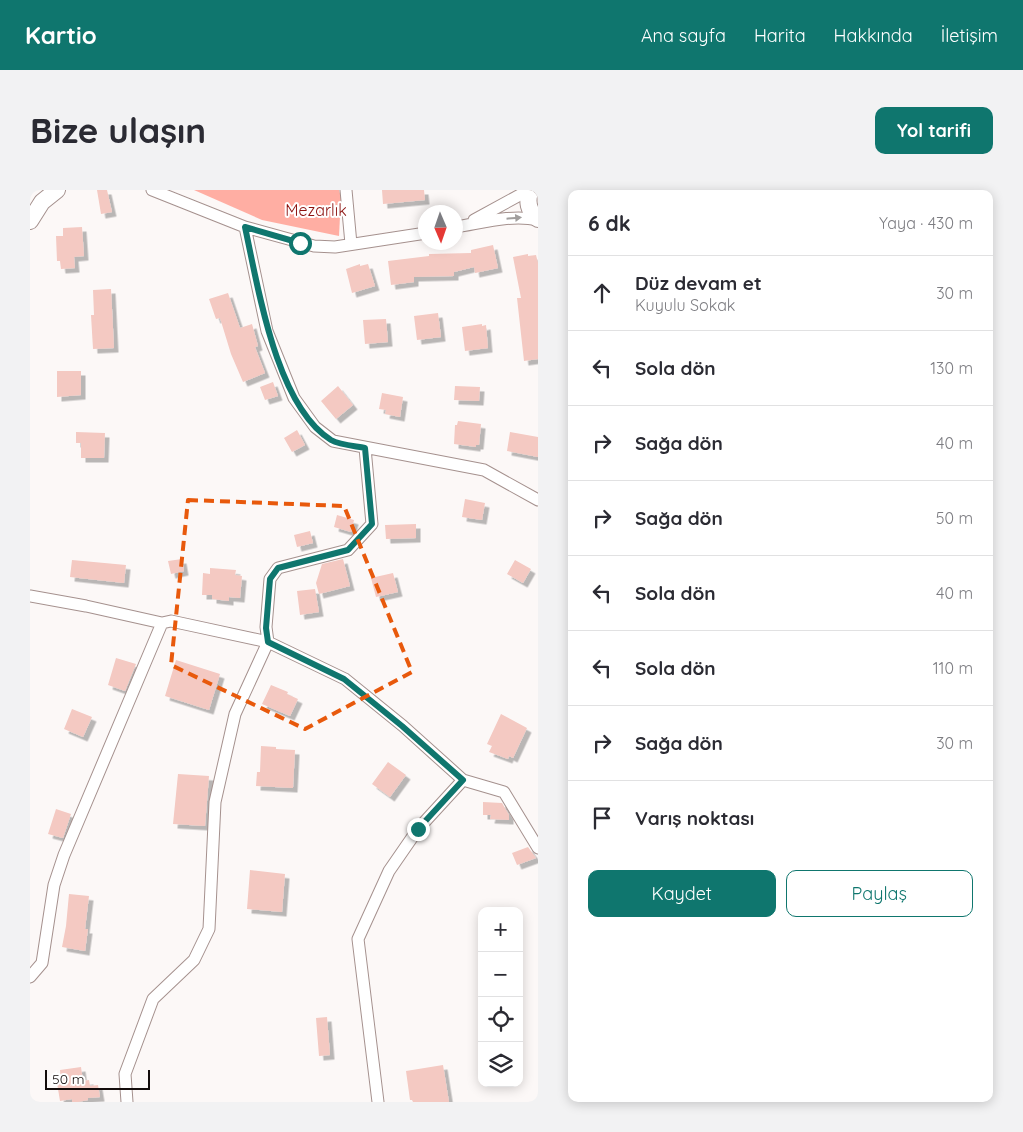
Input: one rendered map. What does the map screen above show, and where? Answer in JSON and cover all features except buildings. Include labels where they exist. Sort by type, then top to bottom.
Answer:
[{"type":"street","points":[[30,222],[42,202],[57,190]]},
{"type":"street","points":[[152,190],[245,227],[314,246],[335,247],[418,234]]},
{"type":"street","points":[[346,190],[351,244]]},
{"type":"street","points":[[530,190],[529,207],[538,219]]},
{"type":"street","points":[[463,224],[484,216],[530,190]]},
{"type":"street","points":[[463,226],[512,218],[538,219]]},
{"type":"street","points":[[245,227],[267,331],[294,398],[314,427],[333,441],[484,470],[538,500]]},
{"type":"street","points":[[127,1102],[125,1074],[153,1000],[194,960],[209,929],[215,802],[235,714],[268,642],[266,628],[270,579],[278,568],[348,550],[372,524],[365,448]]},
{"type":"street","points":[[30,596],[162,623],[172,621],[268,642],[344,679],[402,726],[463,780],[504,792],[538,848]]},
{"type":"street","points":[[30,977],[42,963],[54,885],[64,855],[162,623]]},
{"type":"street","points":[[378,1102],[358,939],[389,871],[418,829],[463,780]]},
{"type":"highlighted area","points":[[188,500],[344,506],[412,672],[305,729],[171,665]]},
{"type":"green space","name":"Mezarlık","points":[[194,190],[339,190],[341,197],[339,236],[262,220]]},
{"type":"route","points":[[300,243],[245,227],[267,331],[294,398],[314,427],[333,441],[365,448],[372,524],[348,550],[278,568],[270,579],[266,628],[268,642],[344,679],[402,726],[463,780],[418,829]]}]
